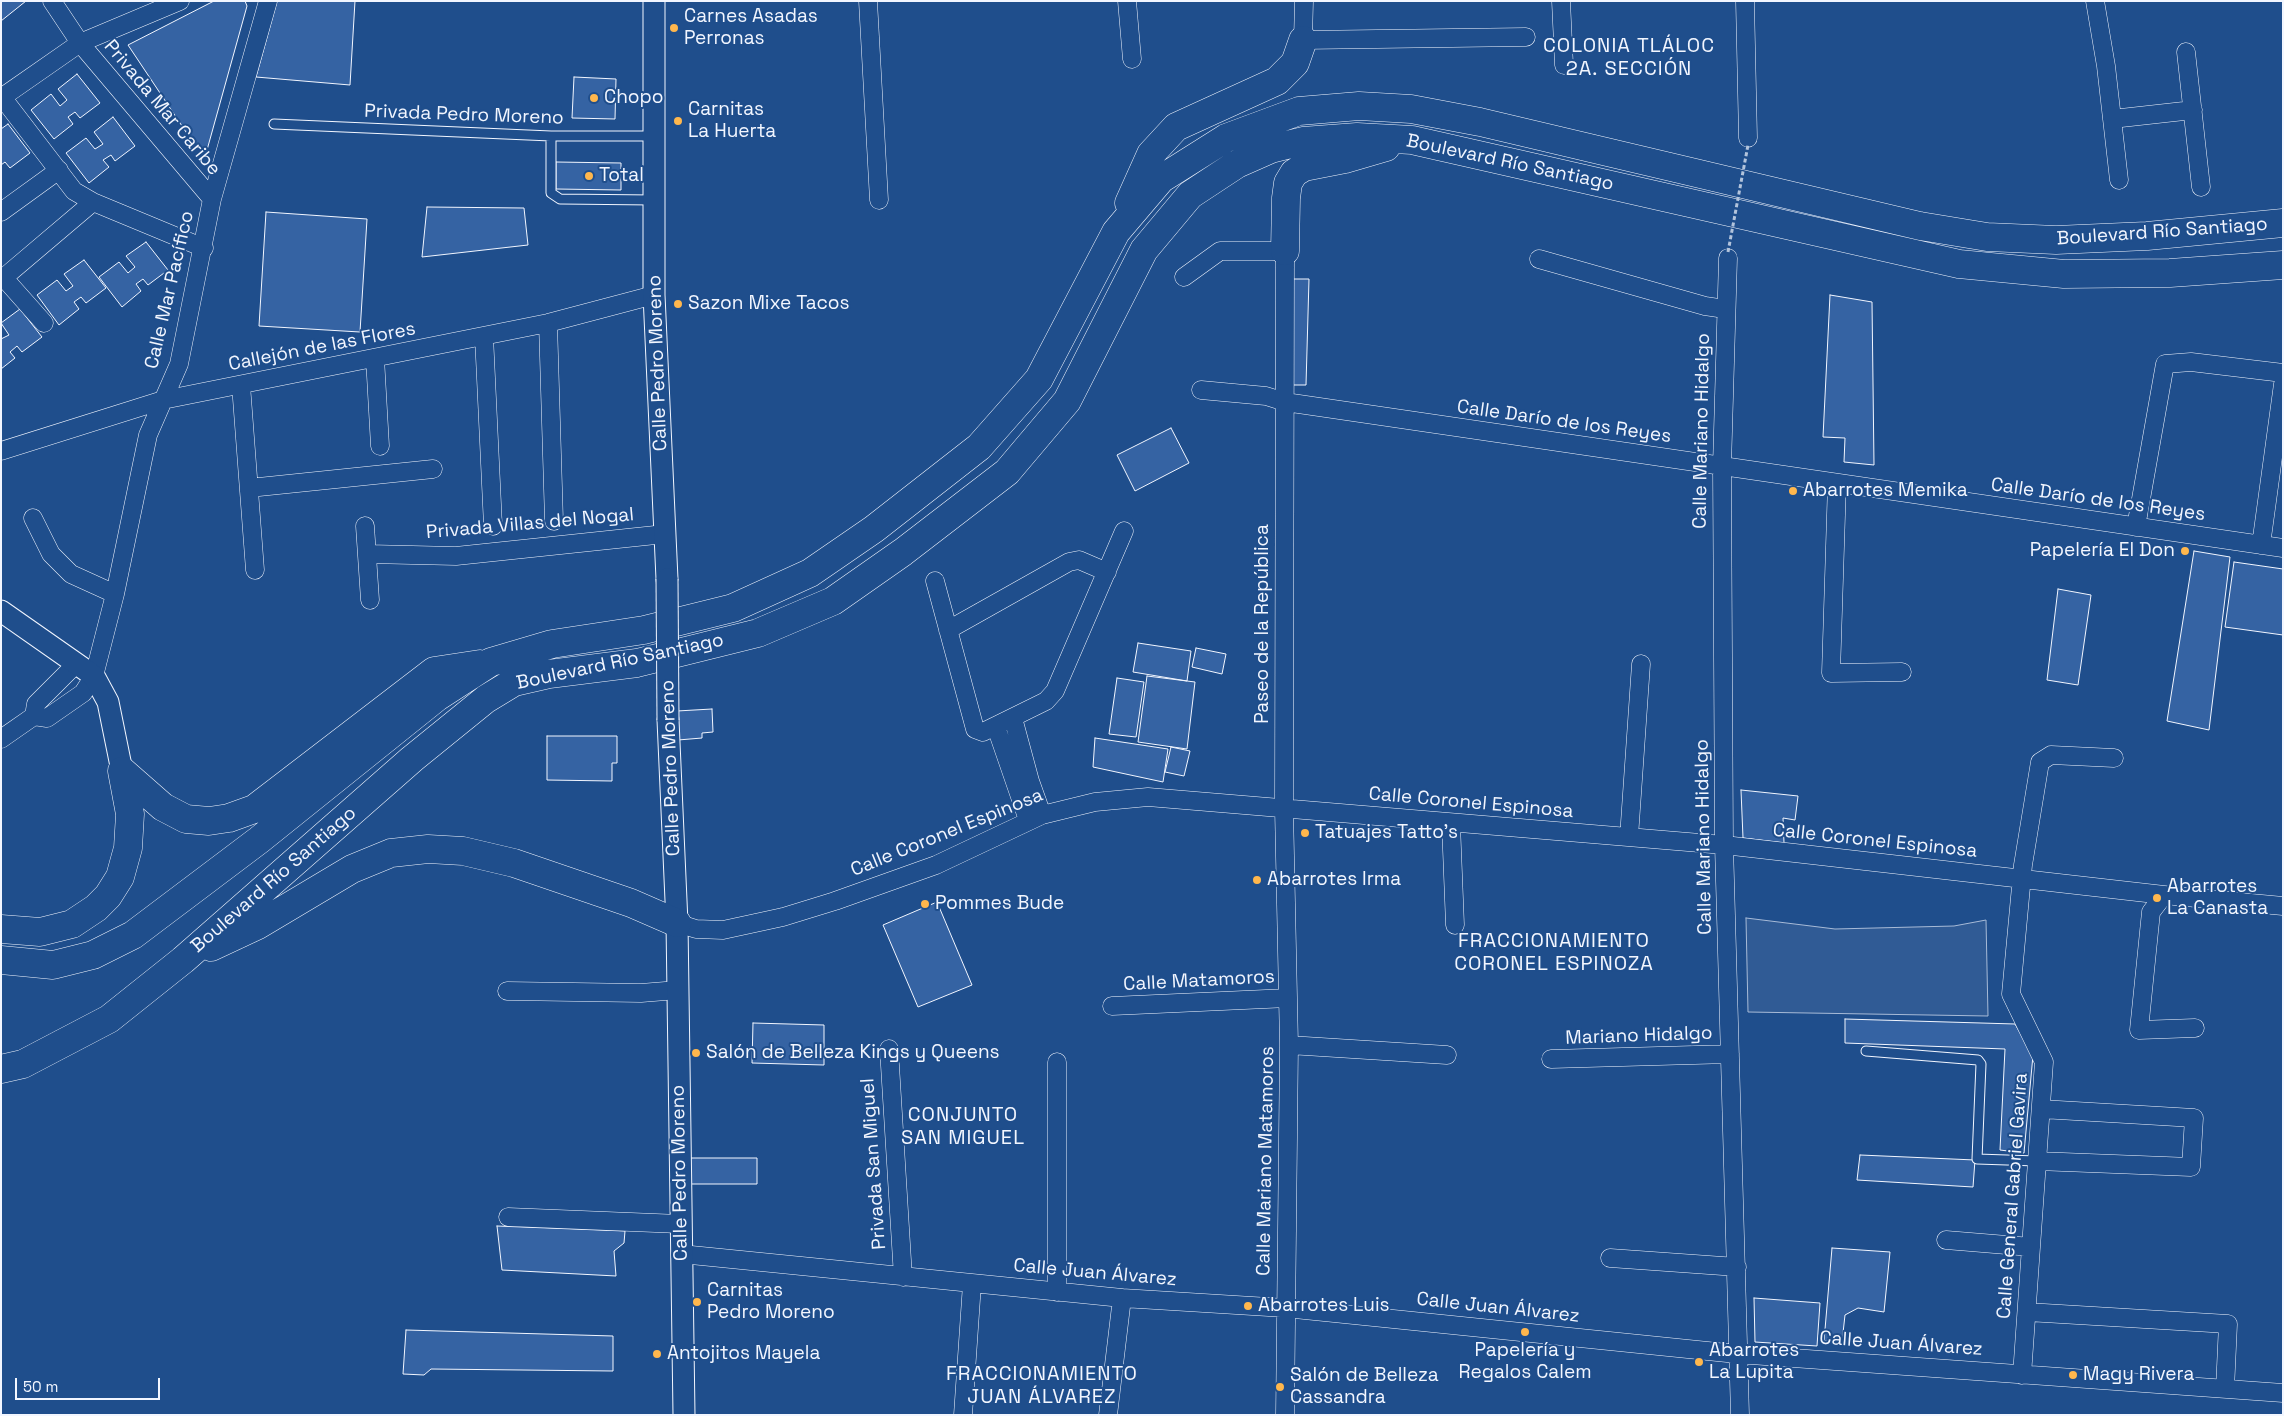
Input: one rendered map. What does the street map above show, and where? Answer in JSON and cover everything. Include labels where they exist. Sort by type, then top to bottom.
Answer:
[{"type":"main road","points":[[1116,232],[1151,154],[1176,127],[1277,80],[1295,63],[1303,40]]},
{"type":"main road","name":"Boulevard Río Santiago","points":[[1,960],[52,965],[93,955],[133,935],[259,840],[438,696],[491,662],[552,644],[644,630],[733,608],[810,573],[874,529],[979,447],[1039,379],[1116,232],[1161,179],[1226,138],[1299,112],[1359,106],[1411,109],[1480,122],[1920,226],[1987,237],[2056,240],[2147,236],[2283,223]]},
{"type":"main road","name":"Boulevard Río Santiago","points":[[1,1069],[23,1064],[109,1019],[183,960],[412,759],[486,699],[514,682],[549,674],[637,663],[758,633],[832,601],[903,552],[1007,472],[1067,400],[1144,250],[1190,195],[1238,164],[1271,149],[1303,141],[1357,137],[1412,140],[1959,264],[2064,274],[2170,273],[2283,265]]},
{"type":"main road","points":[[1285,251],[1286,198],[1288,183],[1294,173],[1304,167],[1345,159],[1412,140]]},
{"type":"main road","points":[[122,771],[163,807],[186,820],[208,821],[229,818],[254,809],[434,671],[491,662]]},
{"type":"main road","points":[[1,929],[40,932],[72,924],[96,908],[108,896],[120,877],[128,848],[130,814],[122,771]]},
{"type":"main road","points":[[183,960],[258,925],[352,869],[391,853],[428,849],[463,851],[514,863],[631,903],[677,923]]},
{"type":"street","name":"Privada Mar Caribe","points":[[52,1],[80,43],[212,199]]},
{"type":"street","points":[[180,1],[80,43],[2,98],[74,191],[93,202],[204,248]]},
{"type":"street","name":"Calle Mar Pacífico","points":[[85,670],[115,594],[148,435],[179,364],[204,248],[212,199],[268,1]]},
{"type":"street","name":"Calle Pedro Moreno","points":[[654,1],[654,295],[667,579],[668,720],[677,923],[684,1415]]},
{"type":"street","points":[[868,1],[879,200]]},
{"type":"street","points":[[1127,1],[1132,59]]},
{"type":"street","points":[[1304,1],[1303,40],[1526,37]]},
{"type":"street","points":[[1560,1],[1564,65]]},
{"type":"street","points":[[1745,1],[1748,142]]},
{"type":"street","points":[[2096,1],[2119,180]]},
{"type":"street","points":[[2186,52],[2201,186]]},
{"type":"street","points":[[2112,119],[2193,110]]},
{"type":"street","points":[[1,212],[59,170]]},
{"type":"street","points":[[44,323],[3,279],[93,202]]},
{"type":"street","points":[[1184,277],[1220,251],[1285,251]]},
{"type":"street","name":"Paseo de la República","points":[[1285,251],[1284,809],[1288,998]]},
{"type":"street","name":"Calle Mariano Hidalgo","points":[[1728,255],[1722,466],[1724,845],[1740,1415]]},
{"type":"street","points":[[1538,259],[1725,310]]},
{"type":"street","name":"Callejón de las Flores","points":[[1,451],[163,400],[548,323],[654,295]]},
{"type":"street","points":[[548,323],[554,521]]},
{"type":"street","points":[[484,336],[492,526]]},
{"type":"street","points":[[375,358],[380,446]]},
{"type":"street","points":[[2136,527],[2166,364],[2191,362],[2283,373]]},
{"type":"street","points":[[2261,545],[2283,384]]},
{"type":"street","points":[[240,385],[255,570]]},
{"type":"street","name":"Calle Darío de los Reyes","points":[[1200,390],[1266,396],[1285,402],[2283,548]]},
{"type":"street","points":[[249,488],[433,468]]},
{"type":"street","points":[[1837,483],[1831,673],[1902,672]]},
{"type":"street","points":[[33,518],[50,554],[71,574],[115,594]]},
{"type":"street","points":[[365,526],[370,600]]},
{"type":"street","points":[[935,581],[975,729],[983,732],[1046,701],[1055,692],[1124,531]]},
{"type":"street","name":"Privada Villas del Nogal","points":[[368,554],[456,556],[665,534]]},
{"type":"street","points":[[948,630],[1069,562],[1079,560],[1107,572]]},
{"type":"street","points":[[1,611],[85,670],[108,702],[122,771]]},
{"type":"street","points":[[1628,837],[1641,664]]},
{"type":"street","points":[[34,716],[36,704],[85,670]]},
{"type":"street","points":[[1,739],[34,716],[47,718],[82,693],[85,670]]},
{"type":"street","points":[[1013,718],[1030,781],[1035,817]]},
{"type":"street","points":[[996,727],[1035,817]]},
{"type":"street","name":"Calle General Gabriel Gavira","points":[[2022,1375],[2044,1062],[2011,994],[2022,878],[2040,762],[2051,756],[2114,758]]},
{"type":"street","name":"Calle Coronel Espinosa","points":[[677,923],[696,929],[723,930],[835,902],[936,865],[1035,817],[1095,802],[1148,797],[1451,824],[1724,845],[2022,878],[2164,896],[2283,906]]},
{"type":"street","points":[[1451,824],[1455,925]]},
{"type":"street","points":[[2164,896],[2151,912],[2139,1030],[2195,1028]]},
{"type":"street","points":[[507,991],[641,993],[678,990]]},
{"type":"street","name":"Calle Matamoros","points":[[1112,1006],[1288,998]]},
{"type":"street","name":"Calle Mariano Matamoros","points":[[1284,1415],[1288,998]]},
{"type":"street","points":[[1289,1045],[1447,1055]]},
{"type":"street","name":"Privada San Miguel","points":[[889,1049],[902,1277]]},
{"type":"street","name":"Mariano Hidalgo","points":[[1550,1059],[1730,1054]]},
{"type":"street","points":[[1057,1062],[1057,1292]]},
{"type":"street","points":[[2037,1161],[2191,1168],[2194,1118],[2041,1109]]},
{"type":"street","points":[[508,1217],[680,1224]]},
{"type":"street","points":[[1946,1240],[2031,1247]]},
{"type":"street","name":"Calle Juan Álvarez","points":[[681,1254],[1122,1298],[1285,1308],[1737,1354],[2283,1393]]},
{"type":"street","points":[[1610,1258],[1737,1267]]},
{"type":"street","points":[[963,1415],[972,1284]]},
{"type":"street","points":[[1108,1415],[1122,1298]]},
{"type":"street","points":[[2026,1312],[2228,1324],[2225,1389]]},
{"type":"lane","name":"Privada Pedro Moreno","points":[[274,124],[551,136],[654,136]]},
{"type":"lane","points":[[551,136],[551,193],[560,198],[653,200]]},
{"type":"lane","points":[[1866,1050],[1978,1060],[1981,1064],[1977,1159],[2037,1161]]},
{"type":"path","points":[[1728,255],[1748,142]]},
{"type":"shaded area","points":[[1746,918],[1835,929],[1954,926],[1986,920],[1988,1016],[1748,1012]]},
{"type":"building","points":[[1,1],[26,1],[1,21]]},
{"type":"building","points":[[214,1],[245,1],[247,6],[207,150],[196,147],[128,45]]},
{"type":"building","points":[[277,1],[355,1],[350,85],[256,77]]},
{"type":"building","points":[[77,74],[100,103],[80,118],[75,112],[68,117],[73,124],[54,139],[31,110],[51,94],[60,106],[67,100],[58,89]]},
{"type":"building","name":"Chopo","points":[[574,77],[616,79],[615,119],[572,118]]},
{"type":"building","points":[[113,117],[135,146],[115,161],[111,155],[103,160],[109,167],[89,183],[66,153],[86,138],[95,149],[103,144],[94,132]]},
{"type":"building","points":[[8,124],[30,153],[10,168],[5,162],[1,165],[1,129]]},
{"type":"building","name":"Total","points":[[556,162],[621,163],[621,190],[556,189]]},
{"type":"building","points":[[427,207],[524,208],[528,245],[422,257]]},
{"type":"building","points":[[266,212],[367,219],[360,332],[259,326]]},
{"type":"building","points":[[146,242],[168,270],[148,285],[143,279],[136,284],[141,291],[122,307],[99,277],[119,262],[128,273],[135,267],[126,256]]},
{"type":"building","points":[[84,260],[106,288],[86,303],[81,297],[74,302],[79,309],[59,325],[37,295],[57,280],[66,291],[73,286],[64,274]]},
{"type":"building","points":[[1291,279],[1309,279],[1306,385],[1287,385]]},
{"type":"building","points":[[1830,295],[1872,302],[1874,465],[1844,462],[1845,438],[1823,437]]},
{"type":"building","points":[[20,309],[42,337],[22,352],[17,346],[10,352],[15,358],[1,369],[1,339],[9,335],[1,323]]},
{"type":"building","points":[[1171,428],[1189,463],[1135,491],[1117,455]]},
{"type":"building","points":[[2194,551],[2230,557],[2209,730],[2167,721]]},
{"type":"building","points":[[2234,562],[2283,569],[2283,635],[2225,627]]},
{"type":"building","points":[[2058,589],[2091,595],[2078,685],[2047,680]]},
{"type":"building","points":[[1138,643],[1191,651],[1187,681],[1133,672]]},
{"type":"building","points":[[1196,648],[1226,654],[1222,674],[1192,667]]},
{"type":"building","points":[[1147,676],[1195,682],[1187,749],[1138,742]]},
{"type":"building","points":[[1117,678],[1144,682],[1136,737],[1109,734]]},
{"type":"building","points":[[712,709],[713,732],[702,733],[702,738],[678,740],[677,711]]},
{"type":"building","points":[[547,736],[617,736],[617,763],[612,763],[612,781],[547,780]]},
{"type":"building","points":[[1095,738],[1168,749],[1163,782],[1093,767]]},
{"type":"building","points":[[1171,747],[1190,751],[1184,776],[1165,772]]},
{"type":"building","points":[[1741,790],[1798,796],[1795,820],[1783,818],[1784,843],[1743,838]]},
{"type":"building","points":[[937,902],[972,985],[918,1007],[883,925]]},
{"type":"building","points":[[1845,1019],[2015,1024],[2033,1055],[2024,1153],[2000,1150],[2005,1049],[1845,1043]]},
{"type":"building","points":[[753,1023],[824,1025],[824,1065],[752,1063]]},
{"type":"building","points":[[1860,1155],[1975,1160],[1973,1187],[1857,1180]]},
{"type":"building","points":[[688,1158],[757,1158],[757,1184],[688,1184]]},
{"type":"building","points":[[497,1226],[625,1231],[624,1243],[614,1251],[616,1276],[502,1270]]},
{"type":"building","points":[[1832,1248],[1890,1252],[1884,1312],[1858,1308],[1845,1315],[1842,1342],[1824,1341]]},
{"type":"building","points":[[1754,1298],[1820,1303],[1817,1346],[1755,1342]]},
{"type":"building","points":[[406,1330],[613,1336],[613,1371],[431,1369],[424,1375],[403,1374]]},
{"type":"place","name":"Carnes Asadas Perronas","points":[[674,28]]},
{"type":"place","name":"Chopo","points":[[594,98]]},
{"type":"place","name":"Carnitas La Huerta","points":[[678,121]]},
{"type":"place","name":"Total","points":[[589,176]]},
{"type":"place","name":"Sazon Mixe Tacos","points":[[678,304]]},
{"type":"place","name":"Abarrotes Memika","points":[[1793,491]]},
{"type":"place","name":"Papelería El Don","points":[[2185,551]]},
{"type":"place","name":"Tatuajes Tatto's","points":[[1305,833]]},
{"type":"place","name":"Abarrotes Irma","points":[[1257,880]]},
{"type":"place","name":"Abarrotes La Canasta","points":[[2157,898]]},
{"type":"place","name":"Pommes Bude","points":[[925,904]]},
{"type":"place","name":"Salón de Belleza Kings y Queens","points":[[696,1053]]},
{"type":"place","name":"Carnitas Pedro Moreno","points":[[697,1302]]},
{"type":"place","name":"Abarrotes Luis","points":[[1248,1306]]},
{"type":"place","name":"Papelería y Regalos Calem","points":[[1525,1332]]},
{"type":"place","name":"Antojitos Mayela","points":[[657,1354]]},
{"type":"place","name":"Abarrotes La Lupita","points":[[1699,1362]]},
{"type":"place","name":"Magy Rivera","points":[[2073,1375]]},
{"type":"place","name":"Salón de Belleza Cassandra","points":[[1280,1387]]},
{"type":"district","name":"COLONIA TLÁLOC 2A. SECCIÓN","points":[[1629,58]]},
{"type":"district","name":"FRACCIONAMIENTO CORONEL ESPINOZA","points":[[1554,954]]},
{"type":"district","name":"CONJUNTO SAN MIGUEL","points":[[963,1128]]},
{"type":"district","name":"FRACCIONAMIENTO JUAN ÁLVAREZ","points":[[1042,1386]]}]
